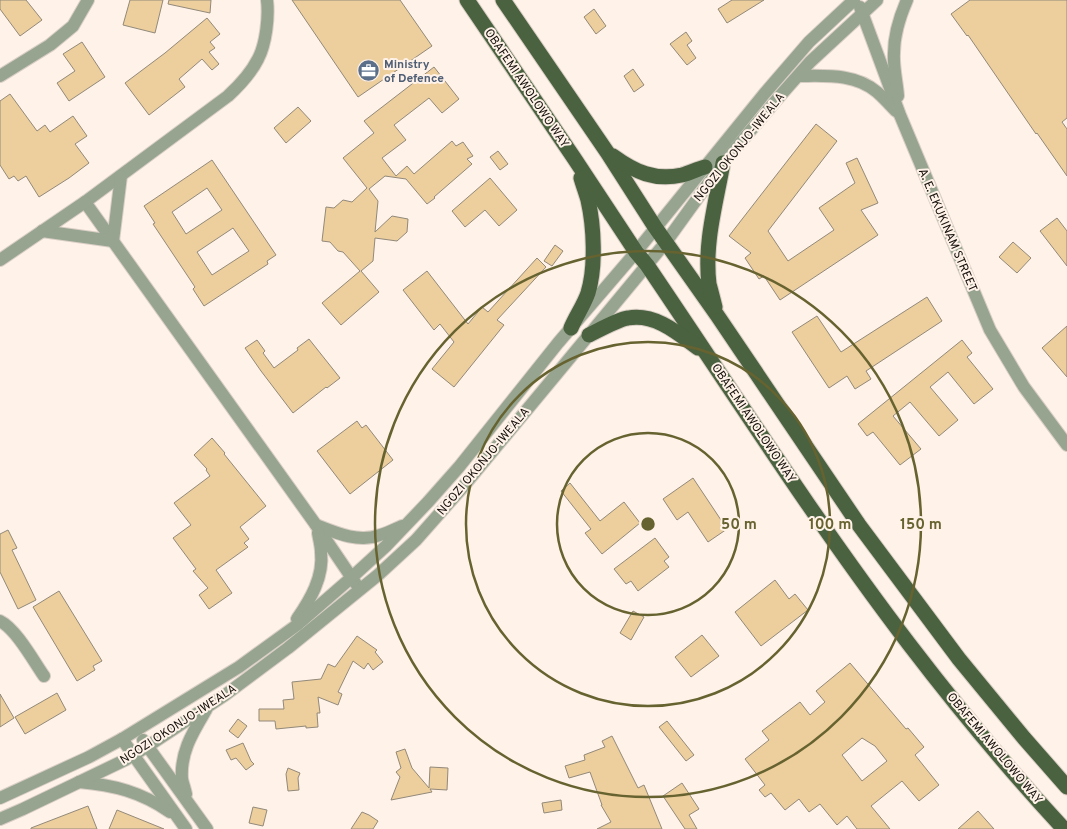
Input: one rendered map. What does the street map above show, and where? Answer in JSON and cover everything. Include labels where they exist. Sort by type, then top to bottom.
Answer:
[{"type":"main road","name":"OBAFEMI AWOLOWO WAY","points":[[467,0],[636,252],[647,265],[794,483],[872,594],[909,644],[983,736],[1064,829]]},
{"type":"main road","points":[[503,0],[607,152],[655,227],[859,525],[959,659],[1067,787]]},
{"type":"main road","points":[[607,152],[627,167],[643,174],[661,177],[683,175],[705,167]]},
{"type":"main road","points":[[571,328],[587,294],[592,274],[593,250],[588,200],[574,158]]},
{"type":"main road","points":[[717,316],[710,284],[708,256],[713,209],[723,163]]},
{"type":"main road","points":[[589,335],[627,318],[640,317],[656,321],[671,328],[708,355]]},
{"type":"street","points":[[0,76],[50,45],[72,26],[88,0]]},
{"type":"street","points":[[3,255],[85,202],[228,96],[244,80],[259,58],[266,33],[267,0]]},
{"type":"street","name":"A. E. EKUKINAM STREET","points":[[855,0],[862,13],[900,116],[990,330],[1024,388],[1067,445]]},
{"type":"street","name":"NGOZI OKONJO-IWEALA","points":[[0,798],[122,740],[239,668],[290,630],[386,546],[458,467],[765,93],[809,42],[855,0]]},
{"type":"street","name":"NGOZI OKONJO-IWEALA","points":[[0,819],[133,755],[208,707],[288,648],[360,590],[416,540],[462,488],[666,242],[723,163],[779,97],[817,56],[877,0]]},
{"type":"street","points":[[900,116],[894,53],[898,26],[907,0]]},
{"type":"street","points":[[798,76],[837,76],[857,81],[876,91],[900,116]]},
{"type":"street","points":[[113,241],[121,176]]},
{"type":"street","points":[[85,202],[316,525],[360,590]]},
{"type":"street","points":[[42,231],[113,241]]},
{"type":"street","points":[[316,525],[337,534],[365,538],[380,536],[409,522]]},
{"type":"street","points":[[290,630],[308,603],[320,571],[322,553],[316,525]]},
{"type":"street","points":[[0,621],[15,634],[44,676]]},
{"type":"street","points":[[189,804],[182,780],[185,751],[190,738],[208,707]]},
{"type":"street","points":[[136,731],[207,829]]},
{"type":"street","points":[[122,740],[186,829]]},
{"type":"street","points":[[79,782],[102,784],[130,791],[149,798],[177,816]]},
{"type":"building","points":[[0,0],[26,0],[42,20],[20,36],[0,9]]},
{"type":"building","points":[[130,0],[163,0],[155,33],[123,25]]},
{"type":"building","points":[[169,0],[211,0],[210,13],[168,4]]},
{"type":"building","name":"Ministry of Defence","points":[[292,0],[400,0],[432,46],[358,97]]},
{"type":"building","points":[[732,0],[764,0],[727,23],[718,9]]},
{"type":"building","points":[[970,0],[1067,0],[1067,118],[1062,122],[1067,129],[1067,176],[968,35],[951,14]]},
{"type":"building","points":[[594,9],[606,26],[596,34],[584,17]]},
{"type":"building","points":[[207,18],[220,34],[210,42],[215,48],[209,52],[219,64],[212,70],[202,59],[179,79],[185,87],[149,115],[125,83]]},
{"type":"building","points":[[686,32],[692,41],[687,45],[696,58],[687,65],[670,44]]},
{"type":"building","points":[[82,42],[105,77],[69,101],[57,83],[75,71],[63,54]]},
{"type":"building","points":[[434,67],[459,99],[442,113],[429,98],[394,125],[406,140],[382,158],[396,176],[407,166],[414,174],[452,141],[456,146],[463,142],[473,156],[467,159],[472,164],[427,204],[406,179],[385,176],[369,189],[378,201],[375,232],[392,216],[408,219],[407,232],[397,241],[375,238],[373,261],[361,271],[379,292],[341,325],[322,303],[360,271],[343,252],[338,251],[330,242],[322,241],[326,207],[334,208],[343,200],[352,202],[367,188],[343,158],[374,133],[364,121]]},
{"type":"building","points":[[633,69],[644,85],[634,92],[624,76]]},
{"type":"building","points":[[10,94],[37,131],[45,125],[50,132],[73,116],[87,136],[75,144],[89,163],[39,197],[26,176],[18,181],[14,176],[9,179],[0,165],[0,101]]},
{"type":"building","points":[[298,107],[311,121],[286,143],[274,128]]},
{"type":"building","points":[[816,124],[837,141],[768,231],[788,261],[834,230],[819,208],[855,183],[846,163],[857,158],[878,203],[861,210],[878,235],[780,300],[764,276],[759,279],[745,258],[751,253],[729,236]]},
{"type":"building","points":[[498,151],[508,164],[500,170],[490,157]]},
{"type":"building","points":[[212,160],[276,255],[267,261],[268,264],[204,306],[193,289],[195,287],[153,224],[155,223],[144,206]],"holes":[[[207,188],[222,210],[186,234],[172,212]],[[233,228],[249,251],[212,275],[197,252]]]},
{"type":"building","points":[[490,178],[517,210],[499,226],[485,210],[465,227],[452,211]]},
{"type":"building","points":[[1057,218],[1067,231],[1067,266],[1040,231]]},
{"type":"building","points":[[1013,242],[1031,258],[1017,273],[999,257]]},
{"type":"building","points":[[555,245],[563,251],[552,266],[544,261]]},
{"type":"building","points":[[537,258],[546,267],[497,320],[504,325],[454,387],[432,369],[454,342],[440,324],[434,330],[403,290],[427,271],[468,324],[482,307],[488,312]]},
{"type":"building","points":[[927,297],[942,321],[866,371],[871,379],[855,389],[847,376],[829,388],[792,332],[817,316],[841,352]]},
{"type":"building","points":[[1067,326],[1067,377],[1042,348]]},
{"type":"building","points":[[309,339],[340,378],[293,413],[245,348],[257,340],[265,351],[263,353],[274,368]]},
{"type":"building","points":[[962,340],[972,353],[967,357],[993,389],[974,404],[948,372],[930,387],[958,420],[939,436],[910,402],[893,416],[921,449],[900,465],[873,432],[867,436],[858,424]]},
{"type":"building","points":[[357,421],[362,428],[366,425],[393,460],[350,494],[317,451]]},
{"type":"building","points":[[212,438],[266,506],[240,527],[249,539],[244,543],[248,547],[216,570],[232,593],[209,609],[199,595],[208,588],[193,571],[196,569],[173,538],[191,525],[174,503],[210,476],[207,469],[194,455]]},
{"type":"building","points":[[693,478],[727,529],[708,542],[688,512],[677,520],[663,499]]},
{"type":"building","points":[[570,483],[600,521],[624,502],[640,523],[602,554],[585,533],[591,529],[561,491]]},
{"type":"building","points":[[8,530],[17,548],[12,550],[36,600],[18,609],[0,572],[0,534]]},
{"type":"building","points":[[655,538],[669,557],[664,561],[669,567],[638,591],[631,581],[626,584],[614,569]]},
{"type":"building","points":[[775,580],[789,599],[795,594],[808,610],[761,646],[735,612]]},
{"type":"building","points":[[59,591],[102,661],[93,666],[95,670],[77,681],[33,607]]},
{"type":"building","points":[[633,611],[644,617],[631,640],[620,633]]},
{"type":"building","points":[[702,635],[719,656],[691,677],[675,657]]},
{"type":"building","points":[[357,636],[377,650],[375,652],[383,662],[373,670],[368,663],[364,669],[353,661],[338,692],[342,694],[338,705],[318,697],[320,713],[317,713],[318,727],[306,728],[306,726],[276,729],[275,721],[259,721],[259,709],[284,709],[283,700],[294,699],[292,682],[321,679],[328,664],[335,667]]},
{"type":"building","points":[[850,663],[906,729],[908,728],[924,747],[915,755],[939,785],[919,801],[902,781],[871,806],[890,829],[857,829],[847,816],[837,825],[820,804],[809,812],[799,799],[785,810],[771,793],[765,797],[759,790],[765,785],[745,759],[769,740],[762,731],[800,702],[810,715],[825,702],[816,691]],"holes":[[[862,738],[875,746],[887,761],[862,781],[842,755]]]},
{"type":"building","points":[[57,693],[66,710],[25,734],[15,717]]},
{"type":"building","points":[[0,694],[14,718],[0,727]]},
{"type":"building","points":[[238,719],[247,726],[238,738],[229,731]]},
{"type":"building","points":[[667,721],[694,755],[686,761],[659,727]]},
{"type":"building","points":[[612,736],[638,788],[644,785],[662,829],[597,829],[611,822],[601,805],[590,772],[569,778],[565,766],[585,760],[584,755],[605,747],[602,741]]},
{"type":"building","points":[[243,743],[254,764],[246,770],[236,758],[231,760],[226,750]]},
{"type":"building","points":[[405,749],[412,768],[429,788],[430,767],[448,768],[447,790],[430,789],[432,792],[391,800],[400,777],[396,772],[401,768],[396,752]]},
{"type":"building","points":[[288,768],[300,773],[298,778],[299,790],[288,791],[286,774]]},
{"type":"building","points":[[682,783],[699,809],[689,815],[697,829],[685,829],[663,796]]},
{"type":"building","points":[[561,800],[562,810],[544,813],[542,803]]},
{"type":"building","points":[[88,806],[97,829],[31,829],[31,828]]},
{"type":"building","points":[[253,807],[267,810],[263,826],[249,823]]},
{"type":"building","points":[[117,810],[164,829],[109,829]]},
{"type":"building","points":[[978,811],[994,829],[958,829]]},
{"type":"building","points":[[362,812],[378,821],[373,829],[351,829]]},
{"type":"place","name":"Ministry of Defence","points":[[368,71]]}]
